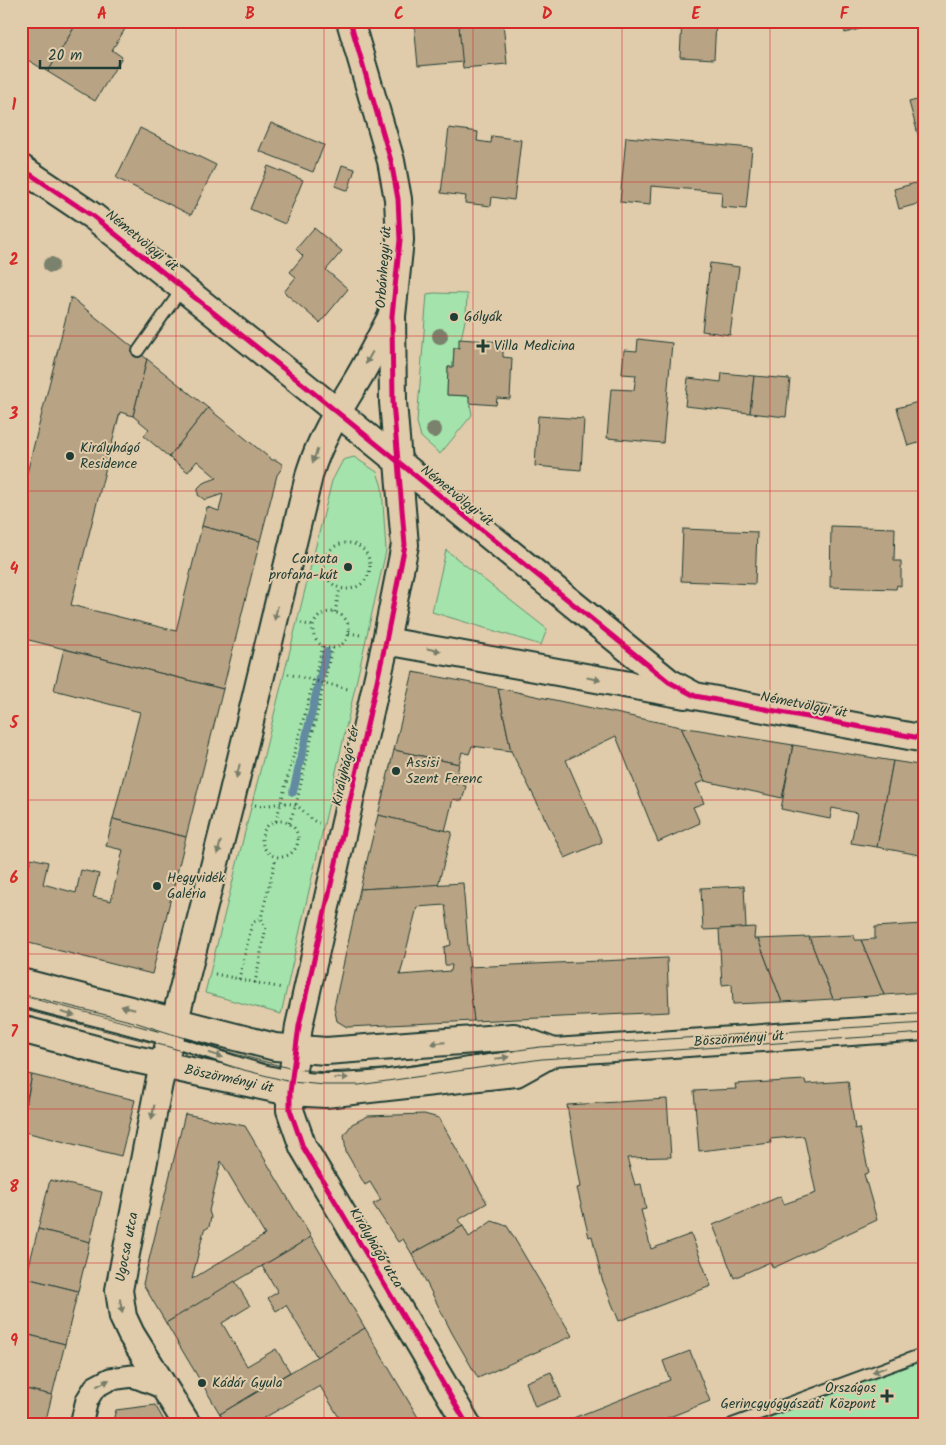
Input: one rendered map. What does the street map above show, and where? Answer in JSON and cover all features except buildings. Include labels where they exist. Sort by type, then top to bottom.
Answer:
[{"type":"street","name":"Orbánhegyi út","points":[[350,21],[391,161],[398,199],[400,240],[392,316],[396,460]]},
{"type":"street","name":"Németvölgyi út","points":[[21,168],[94,217],[669,682],[695,696],[925,739]]},
{"type":"street","name":"Orbánhegyi út","points":[[336,412],[355,384],[392,316]]},
{"type":"street","points":[[170,1042],[264,668],[310,472],[316,452],[336,412]]},
{"type":"street","name":"Királyhágó tér","points":[[291,1084],[295,1049],[374,696],[405,545],[396,460]]},
{"type":"street","points":[[386,641],[695,696]]},
{"type":"street","name":"Böszörményi út","points":[[21,982],[170,1042],[291,1084],[334,1094],[516,1073],[554,1052],[925,1027]]},
{"type":"street","name":"Böszörményi út","points":[[21,1029],[170,1042],[295,1049],[357,1050],[514,1036],[554,1052]]},
{"type":"street","name":"Ugocsa utca","points":[[170,1042],[119,1290],[123,1317],[131,1334],[167,1389],[187,1424]]},
{"type":"street","name":"Királyhágó utca","points":[[291,1084],[290,1110],[303,1147],[467,1424]]},
{"type":"street","points":[[82,1424],[87,1400],[95,1387],[110,1379],[133,1376],[167,1389]]},
{"type":"lane","points":[[138,351],[182,288]]},
{"type":"lane","points":[[21,1001],[170,1042]]},
{"type":"lane","points":[[732,1424],[925,1353]]},
{"type":"path","points":[[346,543],[356,544],[364,550],[369,559],[370,570],[366,579],[359,586],[349,589],[340,588],[330,581],[325,572],[324,562],[328,553],[336,546],[346,543]]},
{"type":"path","points":[[335,612],[340,588]]},
{"type":"path","points":[[335,612],[346,620],[349,633],[343,644],[332,648],[323,646],[314,638],[313,626],[321,614],[335,612]]},
{"type":"path","points":[[276,858],[265,849],[262,838],[266,828],[276,821],[282,803],[323,646]]},
{"type":"path","points":[[290,823],[296,805],[332,648]]},
{"type":"path","points":[[264,668],[374,696]]},
{"type":"path","points":[[231,800],[263,807],[282,803],[296,805],[312,821],[344,828]]},
{"type":"path","points":[[276,821],[290,823],[297,832],[298,844],[291,853],[276,858]]},
{"type":"path","points":[[255,983],[266,927],[261,918],[276,858]]},
{"type":"path","points":[[239,980],[252,923],[261,918]]},
{"type":"path","points":[[211,982],[213,974],[284,989],[282,997]]},
{"type":"green space","points":[[427,294],[467,294],[466,316],[459,348],[454,348],[453,367],[448,367],[447,395],[469,396],[472,415],[440,454],[421,437],[417,422]]},
{"type":"green space","points":[[354,457],[377,472],[382,487],[386,551],[281,1014],[205,993],[332,481],[343,460]]},
{"type":"green space","points":[[446,550],[547,629],[541,645],[432,612]]},
{"type":"green space","name":"Országos Gerincgyógyászati Központ","points":[[925,1357],[925,1424],[743,1424]]},
{"type":"waterway","points":[[293,792],[326,652]]},
{"type":"tram line","points":[[21,994],[134,1022],[235,1054],[293,1069],[325,1072],[385,1069],[540,1047],[925,1023]]},
{"type":"tram line","points":[[21,1009],[169,1047],[232,1067],[291,1082],[325,1085],[359,1085],[542,1059],[925,1033]]},
{"type":"cycle path","points":[[350,21],[391,161],[398,199],[400,240],[392,316],[393,402],[405,545],[386,641],[299,1026],[290,1092],[290,1110],[303,1147],[467,1424]]},
{"type":"cycle path","points":[[21,168],[94,217],[669,682],[695,696],[925,739]]},
{"type":"place","name":"Gólyák","points":[[454,317]]},
{"type":"place","name":"Villa Medicina","points":[[483,346]]},
{"type":"place","name":"Királyhágó Residence","points":[[70,456]]},
{"type":"place","name":"Cantata profana-kút","points":[[348,567]]},
{"type":"place","name":"Assisi Szent Ferenc","points":[[396,771]]},
{"type":"place","name":"Hegyvidék Galéria","points":[[157,886]]},
{"type":"place","name":"Kádár Gyula","points":[[202,1383]]},
{"type":"place","name":"Országos Gerincgyógyászati Központ","points":[[887,1396]]}]
